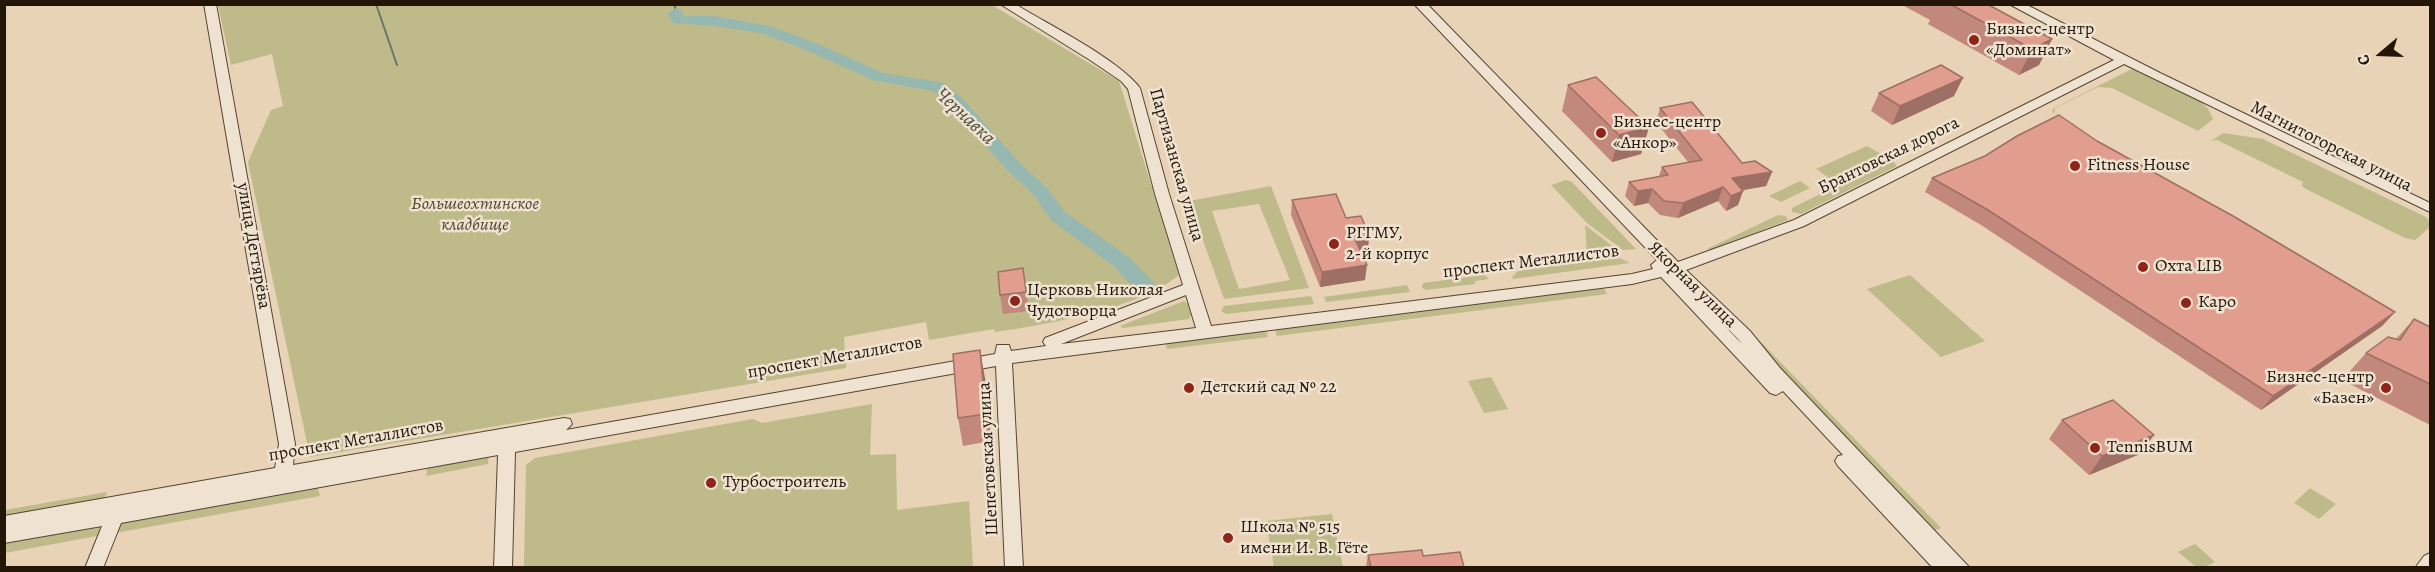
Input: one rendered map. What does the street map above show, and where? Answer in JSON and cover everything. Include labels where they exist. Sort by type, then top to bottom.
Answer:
[{"type":"street","name":"улица Дегтярёва","points":[[210,4],[287,444],[280,480]]},
{"type":"street","name":"Партизанская улица","points":[[1006,4],[1094,57],[1125,78],[1134,88],[1162,194],[1204,327]]},
{"type":"street","name":"Якорная улица","points":[[1410,4],[1666,267],[1945,567]]},
{"type":"street","name":"Якорная улица","points":[[1420,4],[1656,251],[1666,267],[1744,335],[1774,372],[1961,567]]},
{"type":"street","name":"Магнитогорская улица","points":[[2015,4],[2123,60],[2430,208]]},
{"type":"street","name":"Брантовская дорога","points":[[1666,267],[1799,223],[2123,60]]},
{"type":"street","name":"Магнитогорская улица","points":[[2218,106],[2260,134],[2430,216]]},
{"type":"street","name":"проспект Металлистов","points":[[1003,353],[1051,342],[1632,279],[1666,267]]},
{"type":"street","points":[[1051,342],[1192,287]]},
{"type":"street","name":"проспект Металлистов","points":[[4,536],[116,510],[1003,353],[1204,327]]},
{"type":"street","name":"Шепетовская улица","points":[[1003,353],[1014,567]]},
{"type":"street","points":[[503,567],[507,440]]},
{"type":"street","name":"проспект Металлистов","points":[[4,523],[116,510]]},
{"type":"street","points":[[94,567],[116,510]]},
{"type":"street","points":[[2424,567],[2430,561]]},
{"type":"green space","name":"Большеохтинское кладбище","points":[[218,5],[992,5],[1119,81],[1179,275],[1162,287],[1117,306],[1040,325],[995,332],[994,329],[929,340],[926,322],[844,337],[846,368],[310,457],[248,162],[271,110],[283,106],[272,54],[231,65]]},
{"type":"green space","points":[[2132,69],[2200,101],[2208,109],[2213,119],[2198,131],[2112,88],[2098,87],[2055,108],[2054,114],[2052,111],[2054,108]]},
{"type":"green space","points":[[2223,133],[2263,139],[2426,217],[2430,222],[2430,227],[2415,240],[2405,238],[2306,189],[2302,186],[2303,182],[2217,140],[2211,141]]},
{"type":"green space","points":[[1867,146],[1892,160],[1897,166],[1801,214],[1792,212],[1792,208],[1839,185],[1816,169]]},
{"type":"green space","points":[[1566,180],[1572,182],[1636,249],[1623,250],[1587,223],[1551,185]]},
{"type":"green space","points":[[1800,181],[1810,188],[1781,202],[1769,196]]},
{"type":"green space","points":[[1271,186],[1309,288],[1224,299],[1189,201]],"holes":[[[1259,204],[1290,280],[1239,289],[1212,211]]]},
{"type":"green space","points":[[1778,215],[1786,216],[1788,220],[1710,250],[1707,249]]},
{"type":"green space","points":[[1585,225],[1615,248],[1587,252]]},
{"type":"green space","points":[[1616,256],[1630,263],[1513,279],[1512,277],[1518,271]]},
{"type":"green space","points":[[1484,275],[1489,279],[1475,281],[1475,284],[1425,290],[1422,287],[1423,283]]},
{"type":"green space","points":[[1910,275],[1985,341],[1941,357],[1867,289]]},
{"type":"green space","points":[[1407,285],[1410,292],[1326,302],[1324,297]]},
{"type":"green space","points":[[1603,287],[1607,294],[1277,336],[1275,329]]},
{"type":"green space","points":[[1311,296],[1314,304],[1226,314],[1221,311],[1224,306]]},
{"type":"green space","points":[[1184,301],[1188,304],[1191,315],[1189,319],[1123,328],[1120,326]]},
{"type":"green space","points":[[1266,330],[1268,337],[1167,349],[1165,341]]},
{"type":"green space","points":[[1759,340],[1941,528],[1934,531],[1779,370]]},
{"type":"green space","points":[[1491,377],[1508,409],[1484,413],[1468,381]]},
{"type":"green space","name":"Турбостроитель","points":[[872,404],[870,455],[896,454],[897,510],[969,501],[973,567],[524,567],[526,465],[535,458],[753,419],[762,423]]},
{"type":"green space","points":[[489,452],[488,464],[426,476],[428,464]]},
{"type":"green space","points":[[317,486],[320,496],[115,533],[119,521]]},
{"type":"green space","points":[[2310,488],[2336,504],[2319,519],[2294,503]]},
{"type":"green space","points":[[107,492],[103,502],[5,519],[5,510]]},
{"type":"green space","points":[[1332,514],[1343,567],[1274,567],[1266,521]]},
{"type":"green space","points":[[101,525],[97,536],[5,553],[5,542]]},
{"type":"green space","points":[[2195,544],[2215,562],[2204,567],[2196,567],[2178,552]]},
{"type":"building","points":[[1950,4],[1987,4],[2052,39],[2032,49]]},
{"type":"building","points":[[1941,65],[1963,78],[1900,106],[1879,93]]},
{"type":"building","points":[[1596,77],[1649,127],[1619,135],[1568,85]]},
{"type":"building","points":[[1692,102],[1742,163],[1755,161],[1772,172],[1732,178],[1743,191],[1731,196],[1723,187],[1683,203],[1664,201],[1652,189],[1638,191],[1629,182],[1668,175],[1662,167],[1702,160],[1660,108]]},
{"type":"building","points":[[2059,115],[2097,141],[2233,216],[2395,312],[2273,396],[1988,210],[1932,178],[1985,156],[2017,136]]},
{"type":"building","points":[[1336,194],[1346,218],[1361,216],[1369,235],[1354,237],[1367,265],[1322,272],[1292,200]]},
{"type":"building","points":[[1023,268],[1026,292],[1000,295],[998,272]]},
{"type":"building","points":[[2414,319],[2430,327],[2430,384],[2366,353],[2388,337],[2400,340]]},
{"type":"building","points":[[980,350],[986,414],[958,418],[953,354]]},
{"type":"building","points":[[2113,400],[2154,435],[2102,456],[2062,420]]},
{"type":"building","points":[[1422,550],[1423,556],[1460,552],[1464,567],[1371,567],[1368,555]]},
{"type":"waterway","points":[[376,4],[397,65]]},
{"type":"waterway","points":[[675,4],[675,9]]},
{"type":"waterway","name":"Чернавка","points":[[676,13],[678,20],[714,21],[764,29],[812,47],[879,77],[938,87],[956,102],[1014,167],[1040,191],[1058,216],[1123,263],[1135,277],[1144,283]]},
{"type":"place","name":"Бизнес-центр «Доминат»","points":[[1974,40]]},
{"type":"place","name":"Бизнес-центр «Анкор»","points":[[1601,133]]},
{"type":"place","name":"Fitness House","points":[[2075,166]]},
{"type":"place","name":"РГГМУ, 2-й корпус","points":[[1334,244]]},
{"type":"place","name":"Охта LIB","points":[[2143,267]]},
{"type":"place","name":"Церковь Николая Чудотворца","points":[[1015,301]]},
{"type":"place","name":"Каро","points":[[2186,303]]},
{"type":"place","name":"Детский сад № 22","points":[[1189,388]]},
{"type":"place","name":"Бизнес-центр «Базен»","points":[[2386,388]]},
{"type":"place","name":"TennisBUM","points":[[2095,448]]},
{"type":"place","name":"Турбостроитель","points":[[711,483]]},
{"type":"place","name":"Школа № 515 имени И. В. Гёте","points":[[1228,538]]}]
